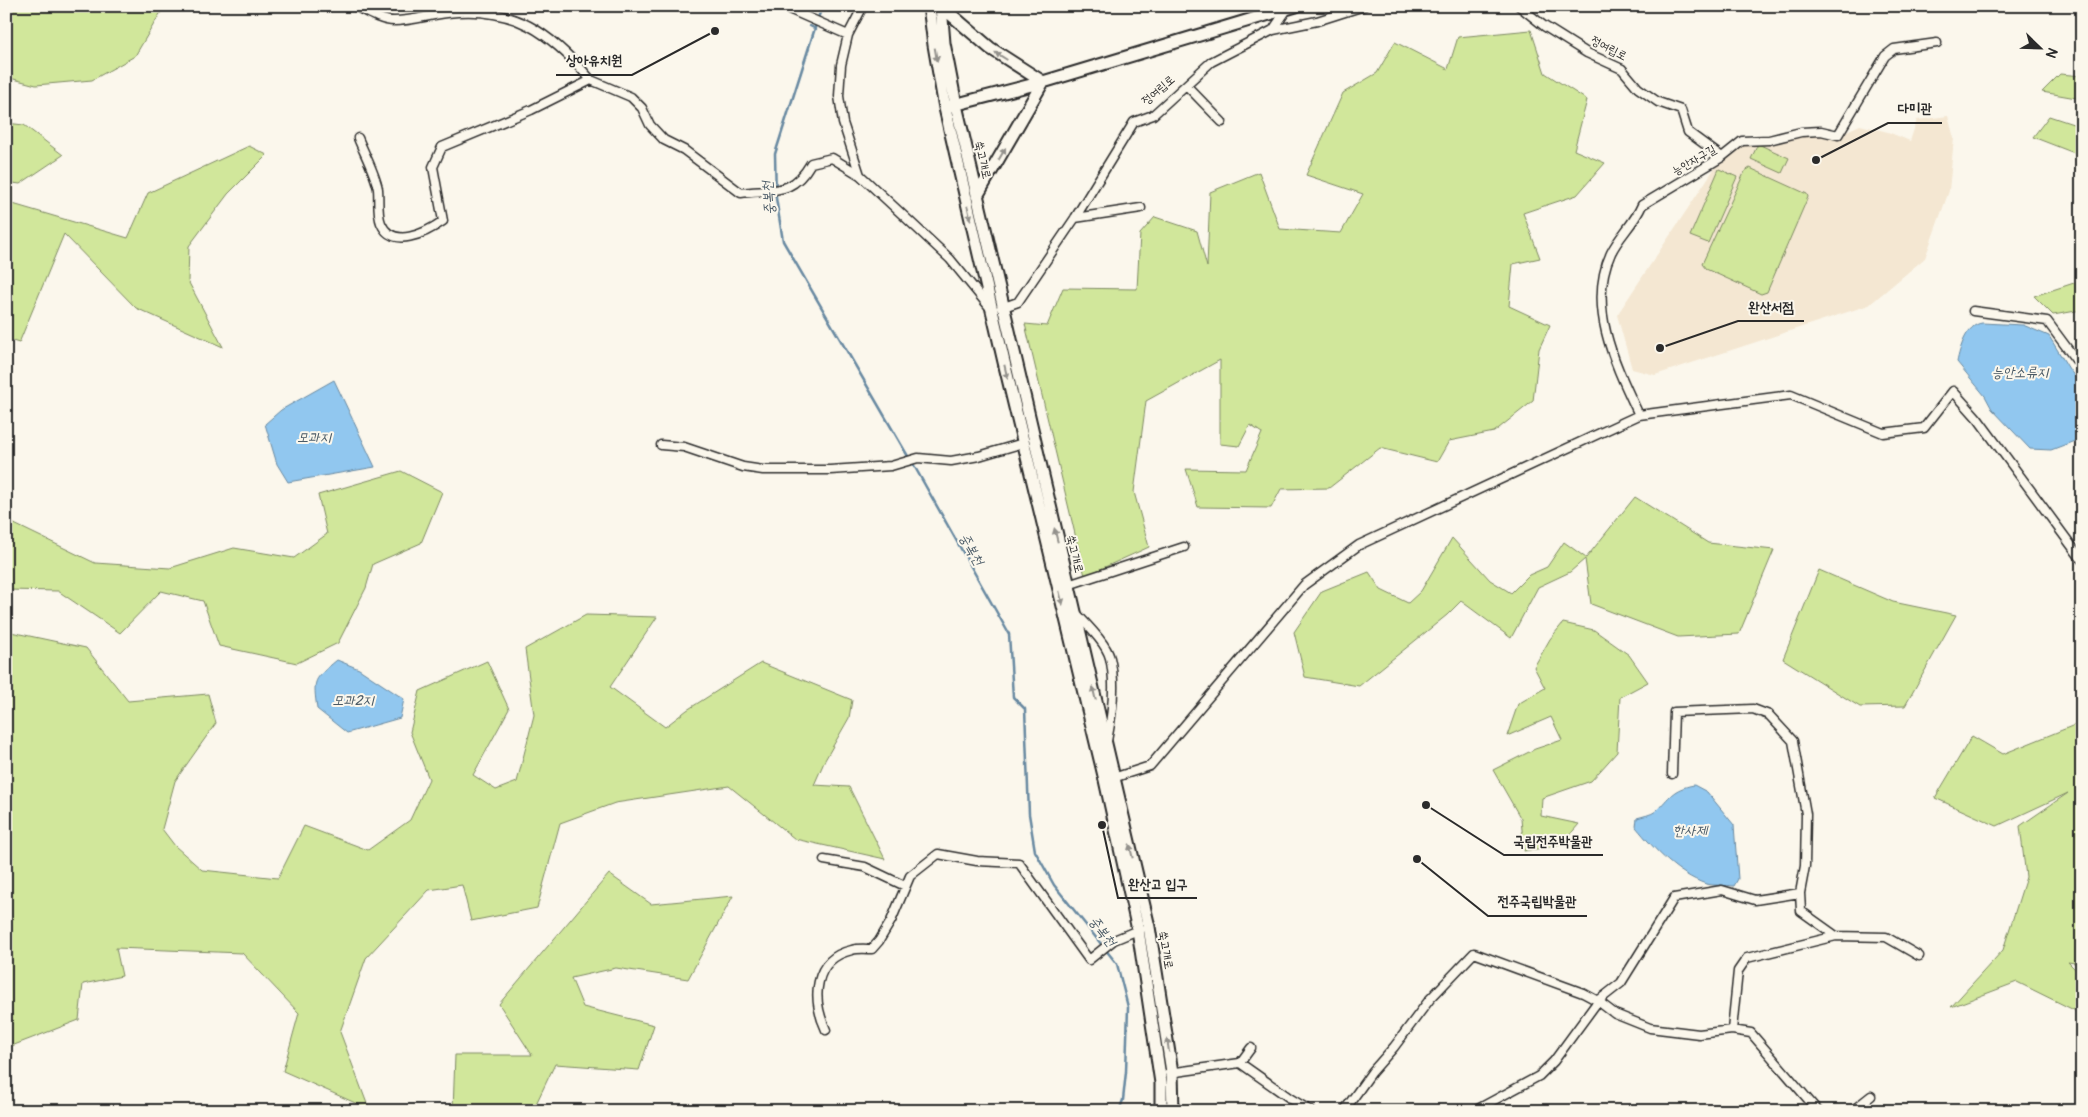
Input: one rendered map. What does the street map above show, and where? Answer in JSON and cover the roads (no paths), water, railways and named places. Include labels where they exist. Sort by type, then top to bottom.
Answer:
[{"type":"street","points":[[355,6],[377,17],[393,21],[449,12],[473,11],[519,21],[540,30],[554,41],[591,80],[630,97],[642,108],[650,125],[664,140],[684,150],[741,193],[766,192],[788,188],[803,177],[811,163],[832,158],[860,175],[950,259],[997,309]]},
{"type":"street","points":[[782,6],[848,35]]},
{"type":"street","points":[[860,175],[842,123],[839,96],[842,65],[848,35],[863,6]]},
{"type":"street","name":"쑥고개로","points":[[929,6],[934,45],[997,309],[1076,612],[1106,743],[1110,779],[1138,930],[1159,1074],[1161,1111]]},
{"type":"street","points":[[941,6],[990,48],[1043,82]]},
{"type":"street","name":"쑥고개로","points":[[941,6],[950,106],[977,196],[1023,443],[1148,927],[1172,1072],[1173,1111]]},
{"type":"street","name":"정여립로","points":[[997,309],[1018,302],[1075,218],[1134,122],[1153,115],[1211,62],[1272,30],[1317,21],[1364,6]]},
{"type":"street","name":"정여립로","points":[[1519,6],[1544,26],[1587,53],[1622,69],[1638,88],[1658,102],[1681,110],[1688,132],[1722,157]]},
{"type":"street","points":[[950,106],[1043,82],[1291,7]]},
{"type":"street","points":[[1272,30],[1291,7]]},
{"type":"street","name":"능안자구길","points":[[1639,415],[1618,370],[1604,324],[1601,307],[1606,268],[1612,252],[1636,219],[1642,205],[1722,157],[1742,141],[1769,140],[1801,132],[1821,131],[1838,136],[1885,56],[1894,49],[1937,43]]},
{"type":"street","points":[[358,138],[378,188],[380,222],[387,235],[395,239],[406,237],[436,226],[443,221],[433,167],[442,147],[531,110],[591,80]]},
{"type":"street","points":[[977,196],[1043,82]]},
{"type":"street","points":[[1186,85],[1222,122]]},
{"type":"street","points":[[1075,218],[1141,208]]},
{"type":"street","points":[[1973,311],[2047,321],[2076,360],[2082,362]]},
{"type":"street","points":[[1110,779],[1150,766],[1304,585],[1359,545],[1639,415],[1791,395],[1882,433],[1924,428],[1953,391],[1978,419],[2082,560]]},
{"type":"street","points":[[661,445],[684,447],[743,467],[763,470],[830,470],[891,466],[918,458],[951,461],[979,456],[1023,443]]},
{"type":"street","points":[[1068,584],[1184,547]]},
{"type":"street","points":[[1076,612],[1095,634],[1110,657],[1112,685],[1110,728],[1106,743]]},
{"type":"street","points":[[1672,774],[1674,712],[1753,709],[1769,715],[1794,741],[1806,814],[1805,866],[1800,893],[1801,911],[1836,936]]},
{"type":"street","points":[[826,1030],[818,1014],[816,991],[821,973],[834,957],[853,949],[872,949],[891,921],[910,876],[938,854],[977,861],[1019,863],[1089,960],[1114,940],[1138,930]]},
{"type":"street","points":[[824,860],[865,867],[905,886]]},
{"type":"street","points":[[1474,1111],[1539,1076],[1554,1061],[1598,1001],[1621,983],[1674,898],[1722,890],[1755,900],[1800,893]]},
{"type":"street","points":[[1732,1030],[1738,971],[1747,958],[1836,936],[1886,937],[1919,956]]},
{"type":"street","points":[[1344,1111],[1430,998],[1474,953],[1598,1001],[1615,1014],[1650,1028],[1699,1034],[1732,1030],[1751,1032],[1818,1111]]},
{"type":"street","points":[[1240,1063],[1251,1048]]},
{"type":"street","points":[[1159,1074],[1240,1063],[1311,1111]]},
{"type":"street","points":[[1852,1111],[1871,1096]]},
{"type":"water","name":"능안소류지","points":[[1982,323],[2023,325],[2049,336],[2082,386],[2082,436],[2080,439],[2051,450],[2030,449],[1992,409],[1985,396],[1957,362],[1962,344],[1968,333],[1976,325]]},
{"type":"water","name":"모과지","points":[[334,380],[375,467],[288,482],[277,464],[265,424],[281,410]]},
{"type":"water","name":"모과2지","points":[[337,660],[359,669],[404,699],[400,718],[347,733],[317,709],[316,681]]},
{"type":"water","name":"한사제","points":[[1694,785],[1707,792],[1734,825],[1738,879],[1734,886],[1706,884],[1685,874],[1659,853],[1636,827],[1637,818],[1656,811],[1676,791]]},
{"type":"waterway","points":[[768,6],[773,8]]},
{"type":"waterway","name":"중복천","points":[[822,6],[775,154],[776,198],[783,241],[909,458]]},
{"type":"waterway","name":"중복천","points":[[810,26],[816,29]]},
{"type":"waterway","name":"중복천","points":[[912,462],[1009,634],[1013,697],[1025,709],[1029,814],[1035,851],[1054,885],[1117,964],[1128,1007],[1126,1072],[1123,1100],[1119,1111]]},
{"type":"place","name":"상아유치원","points":[[715,31]]},
{"type":"place","name":"다미관","points":[[1816,160]]},
{"type":"place","name":"완산서점","points":[[1660,348]]},
{"type":"place","name":"국립전주박물관","points":[[1426,805]]},
{"type":"place","name":"완산고 입구","points":[[1102,825]]},
{"type":"place","name":"전주국립박물관","points":[[1417,859]]}]
